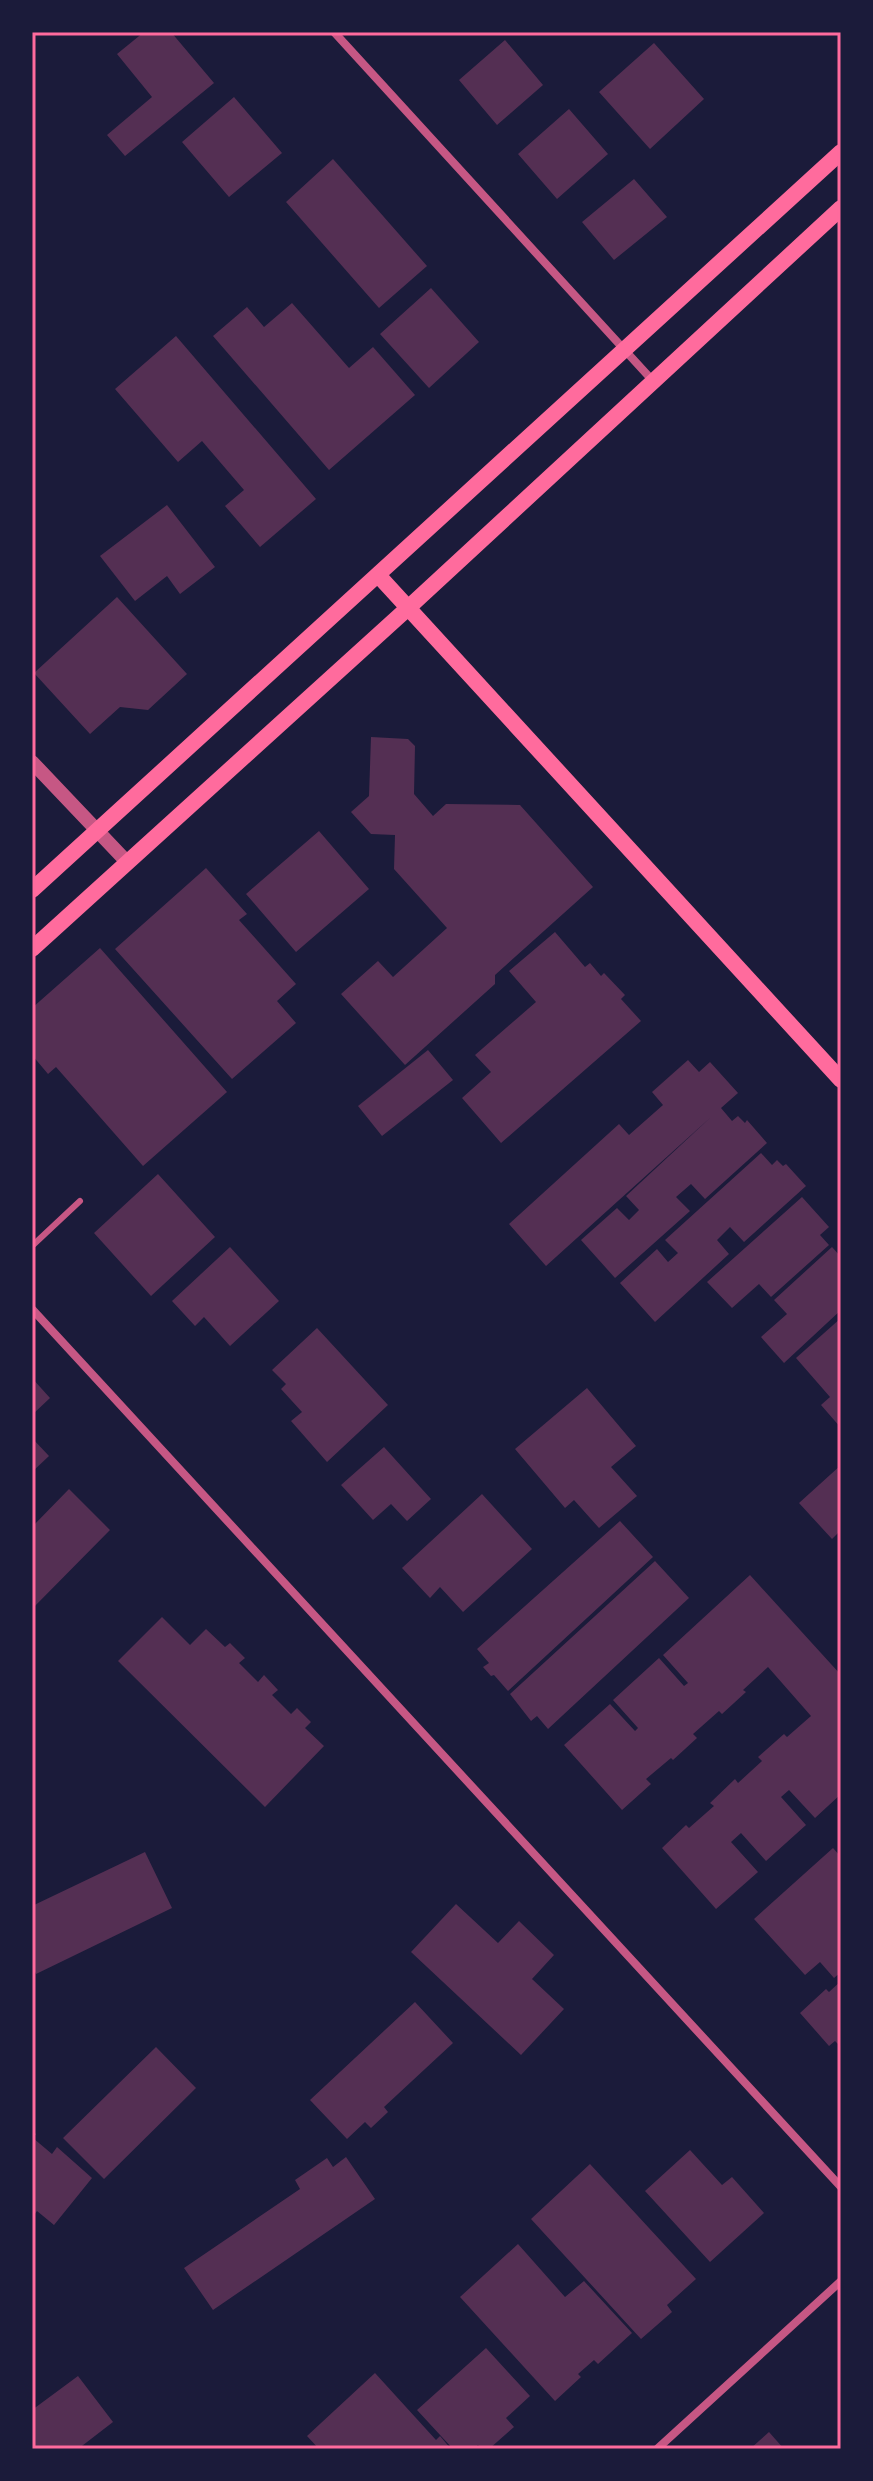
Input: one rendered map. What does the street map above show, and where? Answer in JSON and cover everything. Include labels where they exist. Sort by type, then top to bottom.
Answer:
[{"type":"main road","points":[[32,890],[841,152]]},
{"type":"main road","points":[[32,949],[408,608],[841,208]]},
{"type":"main road","points":[[378,575],[841,1080]]},
{"type":"street","points":[[334,32],[653,381]]},
{"type":"street","points":[[32,762],[127,862]]},
{"type":"street","points":[[32,1309],[841,2187]]},
{"type":"street","points":[[657,2449],[841,2281]]},
{"type":"lane","points":[[32,1246],[80,1201]]},
{"type":"building","points":[[144,32],[171,32],[214,83],[125,156],[107,135],[152,97],[117,54]]},
{"type":"building","points":[[505,40],[543,85],[497,125],[459,80]]},
{"type":"building","points":[[654,43],[704,99],[650,149],[599,92]]},
{"type":"building","points":[[234,97],[282,153],[229,197],[182,142]]},
{"type":"building","points":[[569,109],[608,154],[557,199],[518,154]]},
{"type":"building","points":[[333,159],[427,266],[379,308],[286,202]]},
{"type":"building","points":[[634,179],[667,217],[614,260],[582,222]]},
{"type":"building","points":[[431,288],[479,342],[429,388],[380,334]]},
{"type":"building","points":[[292,303],[349,368],[373,347],[415,395],[329,470],[213,336],[247,307],[264,327]]},
{"type":"building","points":[[176,336],[316,499],[260,547],[225,506],[244,490],[202,441],[178,462],[115,389]]},
{"type":"building","points":[[167,505],[215,567],[180,594],[167,576],[135,601],[100,556]]},
{"type":"building","points":[[117,597],[187,674],[148,710],[120,707],[90,734],[34,673]]},
{"type":"building","points":[[371,737],[408,739],[415,746],[414,794],[433,816],[446,804],[520,805],[593,887],[495,975],[495,984],[405,1065],[341,994],[378,961],[393,977],[447,928],[394,869],[395,835],[371,834],[351,812],[369,796]]},
{"type":"building","points":[[319,831],[369,889],[296,952],[246,894]]},
{"type":"building","points":[[206,868],[247,914],[239,920],[296,984],[277,1001],[296,1023],[232,1079],[115,949]]},
{"type":"building","points":[[555,932],[585,967],[590,963],[601,976],[604,973],[625,995],[621,999],[641,1021],[501,1143],[462,1098],[491,1072],[475,1055],[536,1002],[509,971]]},
{"type":"building","points":[[100,948],[227,1092],[143,1166],[56,1067],[48,1074],[32,1055],[32,1008]]},
{"type":"building","points":[[428,1050],[453,1080],[382,1136],[358,1106]]},
{"type":"building","points":[[688,1060],[699,1072],[710,1062],[738,1093],[721,1108],[732,1121],[738,1116],[745,1123],[747,1120],[767,1143],[705,1199],[691,1184],[676,1197],[690,1211],[615,1278],[581,1240],[617,1208],[629,1220],[639,1210],[626,1196],[711,1117],[546,1266],[509,1224],[619,1124],[629,1135],[663,1105],[652,1092]]},
{"type":"building","points":[[761,1153],[772,1165],[777,1160],[783,1166],[786,1164],[806,1186],[744,1242],[730,1227],[717,1240],[729,1254],[655,1322],[620,1283],[657,1249],[668,1262],[678,1253],[665,1240]]},
{"type":"building","points":[[158,1174],[215,1237],[151,1296],[94,1233]]},
{"type":"building","points":[[802,1197],[829,1227],[820,1235],[829,1245],[771,1297],[759,1284],[732,1308],[707,1282]]},
{"type":"building","points":[[230,1247],[279,1301],[230,1346],[204,1317],[195,1326],[172,1301]]},
{"type":"building","points":[[832,1247],[841,1257],[841,1310],[784,1363],[761,1337],[787,1314],[774,1300]]},
{"type":"building","points":[[841,1318],[841,1428],[821,1405],[830,1397],[796,1358]]},
{"type":"building","points":[[317,1328],[388,1405],[327,1462],[291,1421],[302,1412],[281,1389],[286,1384],[272,1370]]},
{"type":"building","points":[[32,1378],[50,1398],[32,1415]]},
{"type":"building","points":[[587,1388],[636,1446],[611,1467],[637,1496],[599,1528],[574,1500],[565,1508],[515,1449]]},
{"type":"building","points":[[32,1438],[49,1456],[32,1472]]},
{"type":"building","points":[[384,1447],[431,1499],[407,1521],[391,1504],[373,1520],[341,1485]]},
{"type":"building","points":[[841,1465],[841,1530],[832,1539],[799,1503]]},
{"type":"building","points":[[69,1489],[110,1530],[32,1609],[32,1527]]},
{"type":"building","points":[[482,1494],[532,1549],[463,1612],[440,1587],[430,1598],[402,1568]]},
{"type":"building","points":[[620,1521],[653,1557],[508,1691],[483,1667],[489,1663],[477,1649]]},
{"type":"building","points":[[655,1561],[689,1598],[548,1729],[537,1716],[531,1721],[510,1694]]},
{"type":"building","points":[[750,1575],[841,1675],[841,1794],[815,1818],[789,1790],[781,1797],[806,1825],[766,1861],[741,1833],[731,1842],[758,1872],[716,1909],[662,1848],[686,1825],[689,1828],[714,1806],[710,1803],[735,1779],[738,1783],[762,1761],[758,1757],[811,1716],[768,1667],[722,1714],[719,1711],[693,1734],[697,1738],[646,1779],[651,1784],[622,1810],[564,1745],[610,1704],[635,1731],[638,1728],[613,1700],[659,1658],[684,1686],[688,1683],[663,1655]]},
{"type":"building","points":[[162,1617],[190,1645],[206,1629],[225,1647],[230,1643],[245,1658],[239,1663],[258,1682],[264,1675],[278,1690],[272,1695],[291,1714],[297,1708],[311,1722],[305,1728],[324,1746],[265,1807],[118,1661]]},
{"type":"building","points":[[833,1848],[841,1857],[841,1972],[834,1978],[820,1962],[805,1975],[754,1919]]},
{"type":"building","points":[[145,1852],[172,1908],[36,1974],[32,1966],[32,1906]]},
{"type":"building","points":[[456,1904],[498,1943],[519,1921],[554,1955],[532,1979],[564,2009],[521,2055],[411,1952]]},
{"type":"building","points":[[841,1981],[841,2047],[835,2041],[829,2046],[800,2013],[826,1989],[829,1992]]},
{"type":"building","points":[[415,2002],[453,2043],[384,2107],[388,2112],[371,2128],[365,2122],[347,2139],[310,2100]]},
{"type":"building","points":[[156,2047],[196,2088],[104,2179],[63,2138]]},
{"type":"building","points":[[32,2131],[36,2134],[33,2138],[52,2154],[57,2147],[92,2178],[54,2225],[37,2211],[32,2218]]},
{"type":"building","points":[[690,2150],[722,2185],[732,2177],[764,2213],[710,2262],[645,2191]]},
{"type":"building","points":[[346,2157],[375,2199],[213,2310],[184,2268],[300,2189],[295,2180],[327,2158],[333,2167]]},
{"type":"building","points":[[590,2164],[696,2279],[667,2305],[672,2312],[641,2339],[531,2219]]},
{"type":"building","points":[[518,2244],[565,2297],[584,2281],[632,2333],[598,2364],[594,2360],[578,2374],[581,2377],[555,2401],[460,2297]]},
{"type":"building","points":[[486,2348],[530,2396],[506,2418],[514,2427],[489,2449],[481,2449],[478,2445],[474,2449],[453,2449],[417,2410]]},
{"type":"building","points":[[375,2373],[436,2440],[440,2436],[451,2449],[319,2449],[307,2436]]},
{"type":"building","points":[[78,2376],[113,2422],[78,2449],[32,2449],[32,2410]]},
{"type":"building","points":[[769,2432],[784,2449],[750,2449]]}]
